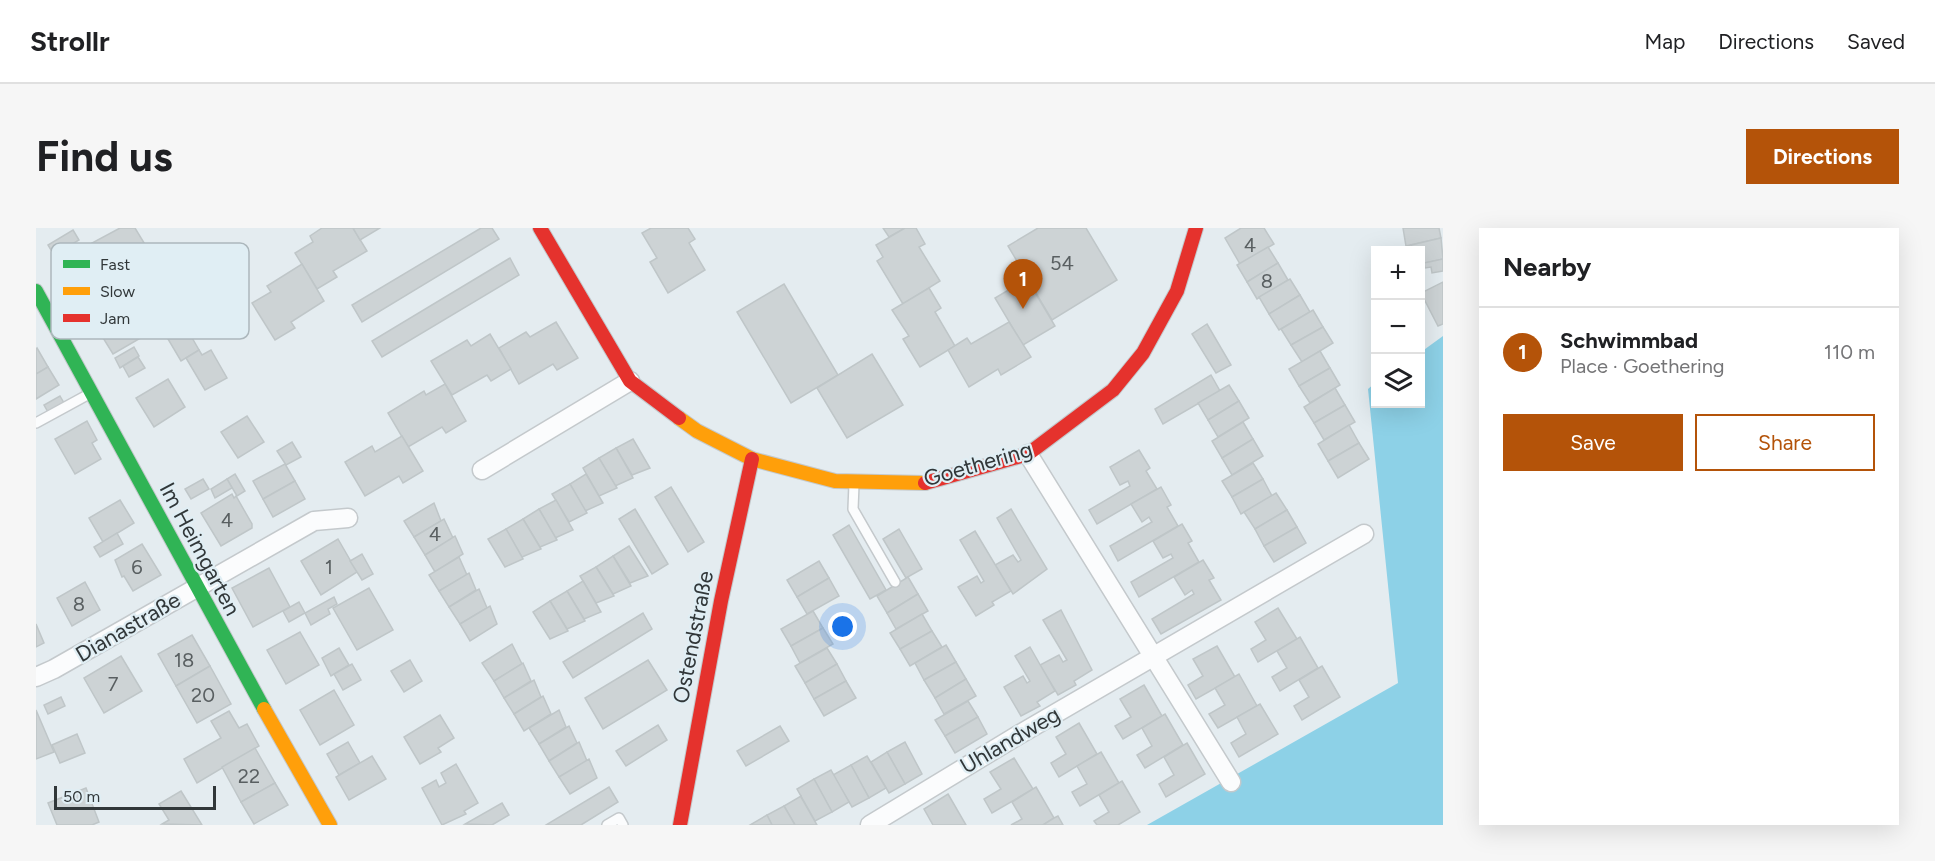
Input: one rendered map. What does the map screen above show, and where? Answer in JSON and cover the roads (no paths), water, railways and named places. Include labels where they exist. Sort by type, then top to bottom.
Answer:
[{"type":"street","name":"Goethering","points":[[540,228],[630,381],[697,431],[752,459],[835,481],[928,483],[1028,454],[1113,390],[1143,353],[1177,291],[1196,228]]},
{"type":"street","name":"Im Heimgarten","points":[[36,291],[42,316],[51,329]]},
{"type":"street","name":"Im Heimgarten","points":[[57,339],[93,392],[196,588],[330,825]]},
{"type":"street","points":[[482,470],[630,381]]},
{"type":"street","points":[[1028,454],[1231,782]]},
{"type":"street","name":"Ostendstraße","points":[[680,825],[721,601],[752,459]]},
{"type":"street","name":"Dianastraße","points":[[36,677],[314,521],[348,518]]},
{"type":"street","name":"Uhlandweg","points":[[870,825],[1364,534]]},
{"type":"lane","points":[[36,423],[93,392]]},
{"type":"lane","points":[[854,482],[853,509],[895,582]]},
{"type":"lane","points":[[607,825],[619,818],[623,825]]},
{"type":"place","name":"Schwimmbad","points":[[1023,309]]}]
